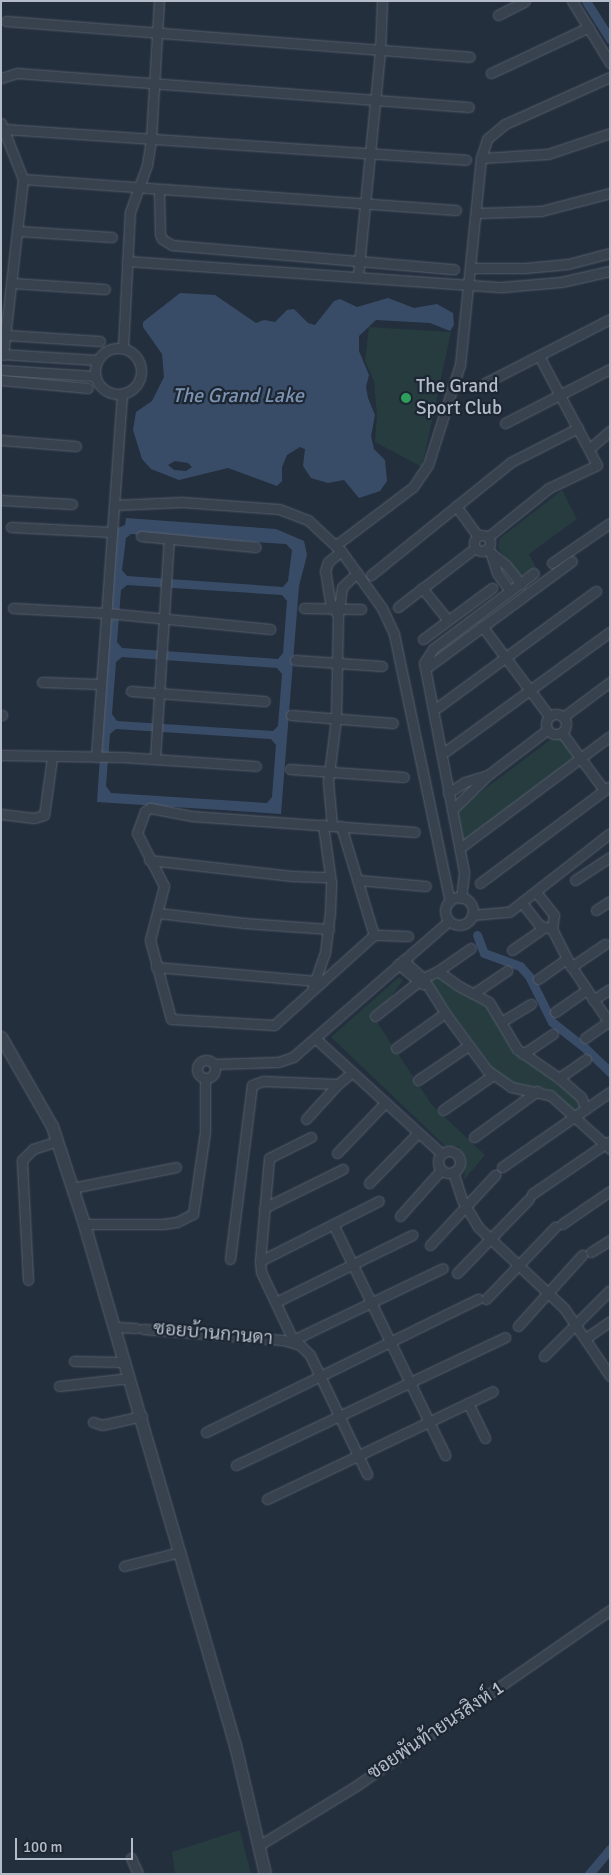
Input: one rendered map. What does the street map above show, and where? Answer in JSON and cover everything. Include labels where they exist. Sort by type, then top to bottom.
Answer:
[{"type":"street","points":[[123,348],[130,212],[140,188],[151,139],[159,1]]},
{"type":"street","points":[[358,276],[380,51],[382,1]]},
{"type":"street","points":[[498,16],[525,1]]},
{"type":"street","points":[[572,1],[610,63]]},
{"type":"street","points":[[6,20],[157,34],[470,57]]},
{"type":"street","points":[[491,73],[589,27]]},
{"type":"street","points":[[1,78],[16,73],[374,102],[469,107]]},
{"type":"street","points":[[337,611],[325,571],[328,562],[338,548],[422,478],[457,379],[477,213],[481,158],[487,139],[505,124],[610,77]]},
{"type":"street","points":[[97,360],[95,376],[102,389],[122,394],[137,386],[142,371],[137,357],[123,348],[109,350],[97,360],[2,355],[7,335],[23,179],[3,126],[151,139],[370,152],[466,160]]},
{"type":"street","points":[[481,158],[548,154],[610,133]]},
{"type":"street","points":[[23,179],[159,191],[456,210]]},
{"type":"street","points":[[159,191],[159,226],[162,239],[166,243],[454,269]]},
{"type":"street","points":[[477,213],[541,211],[610,193]]},
{"type":"street","points":[[18,231],[112,237]]},
{"type":"street","points":[[471,268],[526,268],[568,264],[610,253]]},
{"type":"street","points":[[127,261],[358,276],[468,286],[526,286],[610,270]]},
{"type":"street","points":[[12,283],[105,289]]},
{"type":"street","points":[[486,383],[610,319]]},
{"type":"street","points":[[7,335],[100,341]]},
{"type":"street","points":[[488,538],[550,488],[596,466],[597,463],[539,356]]},
{"type":"street","points":[[505,423],[610,369]]},
{"type":"street","points":[[1,370],[95,376]]},
{"type":"street","points":[[1,380],[88,388]]},
{"type":"street","points":[[96,757],[100,684],[108,613],[122,394]]},
{"type":"street","points":[[371,574],[514,460],[578,428]]},
{"type":"street","points":[[589,449],[610,431]]},
{"type":"street","points":[[1,440],[76,446]]},
{"type":"street","points":[[1,500],[72,504]]},
{"type":"street","points":[[114,505],[182,502],[279,509],[308,520],[338,548],[382,608],[394,634],[450,901],[445,913],[449,921],[460,925],[468,922],[472,915],[470,904],[461,898],[450,901]]},
{"type":"street","points":[[456,506],[478,536],[488,538]]},
{"type":"street","points":[[552,563],[610,523]]},
{"type":"street","points":[[11,527],[112,532]]},
{"type":"street","points":[[140,536],[255,547]]},
{"type":"street","points":[[475,548],[474,542],[478,536]]},
{"type":"street","points":[[488,538],[490,543],[488,552],[497,573],[510,591]]},
{"type":"street","points":[[155,759],[158,690],[170,539]]},
{"type":"street","points":[[475,548],[488,552],[506,565],[521,584]]},
{"type":"street","points":[[398,607],[475,548]]},
{"type":"street","points":[[429,666],[572,561]]},
{"type":"street","points":[[314,985],[329,928],[332,825],[329,771],[336,719],[339,663],[337,611],[342,587],[357,573]]},
{"type":"street","points":[[461,898],[464,872],[448,793],[425,659],[534,573]]},
{"type":"street","points":[[422,588],[448,620]]},
{"type":"street","points":[[423,638],[492,588]]},
{"type":"street","points":[[438,707],[596,591]]},
{"type":"street","points":[[13,608],[108,613],[270,629]]},
{"type":"street","points":[[304,608],[337,611],[361,609]]},
{"type":"street","points":[[482,626],[549,716]]},
{"type":"street","points":[[446,751],[610,632]]},
{"type":"street","points":[[296,660],[382,666]]},
{"type":"street","points":[[42,682],[100,684]]},
{"type":"street","points":[[563,717],[610,682]]},
{"type":"street","points":[[132,691],[158,690],[265,700]]},
{"type":"street","points":[[557,714],[563,717],[566,727],[562,733],[555,735],[547,730],[545,724],[549,716],[557,714]]},
{"type":"street","points":[[291,715],[393,723]]},
{"type":"street","points":[[452,810],[488,775],[547,730]]},
{"type":"street","points":[[480,883],[607,788],[580,758],[562,733]]},
{"type":"street","points":[[464,845],[610,736]]},
{"type":"street","points":[[1,755],[52,758],[122,757],[256,766]]},
{"type":"street","points":[[1,814],[34,818],[44,814],[52,758]]},
{"type":"street","points":[[290,769],[404,777]]},
{"type":"street","points":[[448,793],[463,783],[488,775]]},
{"type":"street","points":[[408,936],[374,935],[314,985],[270,1026],[174,1020],[168,1016],[150,936],[158,913],[164,886],[149,860],[137,832],[145,811],[150,808],[192,816],[414,832]]},
{"type":"street","points":[[332,825],[358,880],[374,935]]},
{"type":"street","points":[[472,915],[498,915],[522,903],[610,833]]},
{"type":"street","points":[[574,880],[610,857]]},
{"type":"street","points":[[149,860],[292,876],[330,877]]},
{"type":"street","points":[[358,880],[426,886]]},
{"type":"street","points":[[512,950],[549,928],[554,916],[536,892]]},
{"type":"street","points":[[596,910],[610,901]]},
{"type":"street","points":[[522,903],[539,925],[549,928],[569,963],[609,1023],[585,1038]]},
{"type":"street","points":[[158,913],[244,924],[329,928]]},
{"type":"street","points":[[84,1224],[163,1224],[193,1214],[205,1132],[205,1078],[198,1071],[200,1063],[207,1060],[214,1064],[278,1062],[301,1052],[449,921]]},
{"type":"street","points":[[538,978],[606,944]]},
{"type":"street","points":[[375,1016],[471,948]]},
{"type":"street","points":[[401,962],[422,981],[468,1046],[493,1075],[511,1087],[550,1095],[608,1145],[530,1197],[491,1240],[457,1273]]},
{"type":"street","points":[[156,967],[314,985]]},
{"type":"street","points":[[438,971],[457,985],[474,992],[489,1002],[523,1054],[559,1078],[581,1097],[585,1106]]},
{"type":"street","points":[[474,992],[507,971]]},
{"type":"street","points":[[593,1000],[610,989]]},
{"type":"street","points":[[555,1012],[587,990]]},
{"type":"street","points":[[501,1022],[531,1004]]},
{"type":"street","points":[[396,1048],[445,1013]]},
{"type":"street","points":[[523,1054],[553,1034]]},
{"type":"street","points":[[1,1037],[38,1100],[57,1141],[84,1224],[142,1416],[235,1745],[265,1874]]},
{"type":"street","points":[[316,1039],[441,1153]]},
{"type":"street","points":[[418,1080],[468,1046]]},
{"type":"street","points":[[559,1078],[586,1059]]},
{"type":"street","points":[[205,1078],[214,1074],[214,1064]]},
{"type":"street","points":[[306,1119],[351,1072]]},
{"type":"street","points":[[443,1110],[493,1075]]},
{"type":"street","points":[[230,1259],[252,1085],[263,1081],[338,1084]]},
{"type":"street","points":[[474,1137],[537,1092]]},
{"type":"street","points":[[502,1167],[576,1116],[585,1106],[610,1092]]},
{"type":"street","points":[[337,1153],[385,1103]]},
{"type":"street","points":[[369,1183],[418,1132]]},
{"type":"street","points":[[311,1137],[269,1158],[260,1261],[261,1272],[276,1302],[290,1340],[308,1351],[367,1474]]},
{"type":"street","points":[[28,1280],[22,1160],[33,1149],[57,1141]]},
{"type":"street","points":[[441,1170],[438,1161],[441,1153],[449,1150],[457,1154],[459,1166],[453,1172]]},
{"type":"street","points":[[72,1188],[176,1167]]},
{"type":"street","points":[[264,1208],[342,1169]]},
{"type":"street","points":[[441,1170],[453,1172]]},
{"type":"street","points":[[400,1216],[441,1170]]},
{"type":"street","points":[[453,1172],[466,1206],[491,1240],[548,1293],[578,1325],[610,1375]]},
{"type":"street","points":[[430,1245],[495,1175]]},
{"type":"street","points":[[206,1432],[482,1299],[558,1226],[610,1191]]},
{"type":"street","points":[[260,1261],[379,1201]]},
{"type":"street","points":[[333,1224],[446,1455]]},
{"type":"street","points":[[276,1302],[412,1235]]},
{"type":"street","points":[[592,1252],[610,1240]]},
{"type":"street","points":[[518,1326],[582,1255]]},
{"type":"street","points":[[290,1340],[371,1304],[444,1268]]},
{"type":"street","points":[[544,1356],[578,1325],[610,1290]]},
{"type":"street","points":[[586,1338],[610,1322]]},
{"type":"street","name":"ซอยบ้านกานดา","points":[[115,1327],[290,1340]]},
{"type":"street","points":[[236,1466],[505,1337]]},
{"type":"street","points":[[74,1361],[125,1362]]},
{"type":"street","points":[[59,1386],[130,1378]]},
{"type":"street","points":[[267,1499],[493,1391]]},
{"type":"street","points":[[468,1403],[486,1438]]},
{"type":"street","points":[[93,1422],[102,1425],[142,1416]]},
{"type":"street","points":[[124,1566],[180,1552]]},
{"type":"street","name":"ซอยพันท้ายนรสิงห์ 1","points":[[258,1846],[356,1786],[610,1610]]},
{"type":"street","points":[[131,1858],[138,1874]]},
{"type":"green space","name":"The Grand Sport Club","points":[[369,327],[451,332],[422,467],[375,442],[377,415],[374,381],[365,361]]},
{"type":"green space","points":[[562,490],[577,519],[529,554],[536,567],[520,576],[498,548],[499,539]]},
{"type":"green space","points":[[554,737],[561,739],[576,757],[462,843],[455,811]]},
{"type":"green space","points":[[399,977],[403,980],[388,1001],[371,1013],[432,1105],[485,1155],[464,1180],[466,1157],[458,1146],[445,1146],[331,1037]]},
{"type":"green space","points":[[440,977],[451,987],[489,1007],[510,1047],[577,1099],[581,1106],[578,1111],[575,1113],[548,1089],[516,1084],[496,1073],[433,986],[431,981]]},
{"type":"green space","points":[[240,1830],[251,1874],[175,1874],[172,1852]]},
{"type":"water","name":"The Grand Lake","points":[[180,293],[215,295],[256,323],[264,320],[275,322],[287,310],[294,309],[308,323],[315,325],[334,301],[340,299],[357,307],[388,298],[414,308],[437,304],[453,313],[454,325],[450,331],[430,323],[376,320],[359,336],[359,351],[369,375],[366,387],[368,398],[375,415],[371,436],[374,449],[385,460],[387,481],[380,491],[359,498],[344,480],[328,483],[311,478],[303,466],[305,449],[300,447],[287,455],[282,467],[282,481],[277,486],[228,468],[179,480],[151,469],[142,459],[133,430],[136,412],[152,401],[164,377],[162,354],[143,327],[143,322]],"holes":[[[175,461],[188,463],[192,467],[186,471],[174,470],[168,465]]]},
{"type":"water","points":[[126,518],[276,529],[304,541],[307,555],[299,586],[281,814],[97,802],[115,529],[125,525]],"holes":[[[131,534],[286,544],[292,550],[288,581],[283,587],[127,576],[122,570],[126,538]],[[127,585],[282,595],[287,601],[283,653],[278,659],[122,648],[117,642],[121,590]],[[122,657],[277,668],[282,674],[278,726],[273,731],[117,721],[112,714],[116,662]],[[116,729],[271,739],[276,745],[272,797],[267,803],[111,793],[106,786],[110,734]]]},
{"type":"waterway","points":[[586,1],[610,39]]},
{"type":"waterway","points":[[477,935],[484,953],[520,966],[529,976],[552,1022],[585,1048],[610,1072]]},
{"type":"waterway","points":[[589,1874],[610,1849]]},
{"type":"place","name":"The Grand Sport Club","points":[[406,398]]}]
